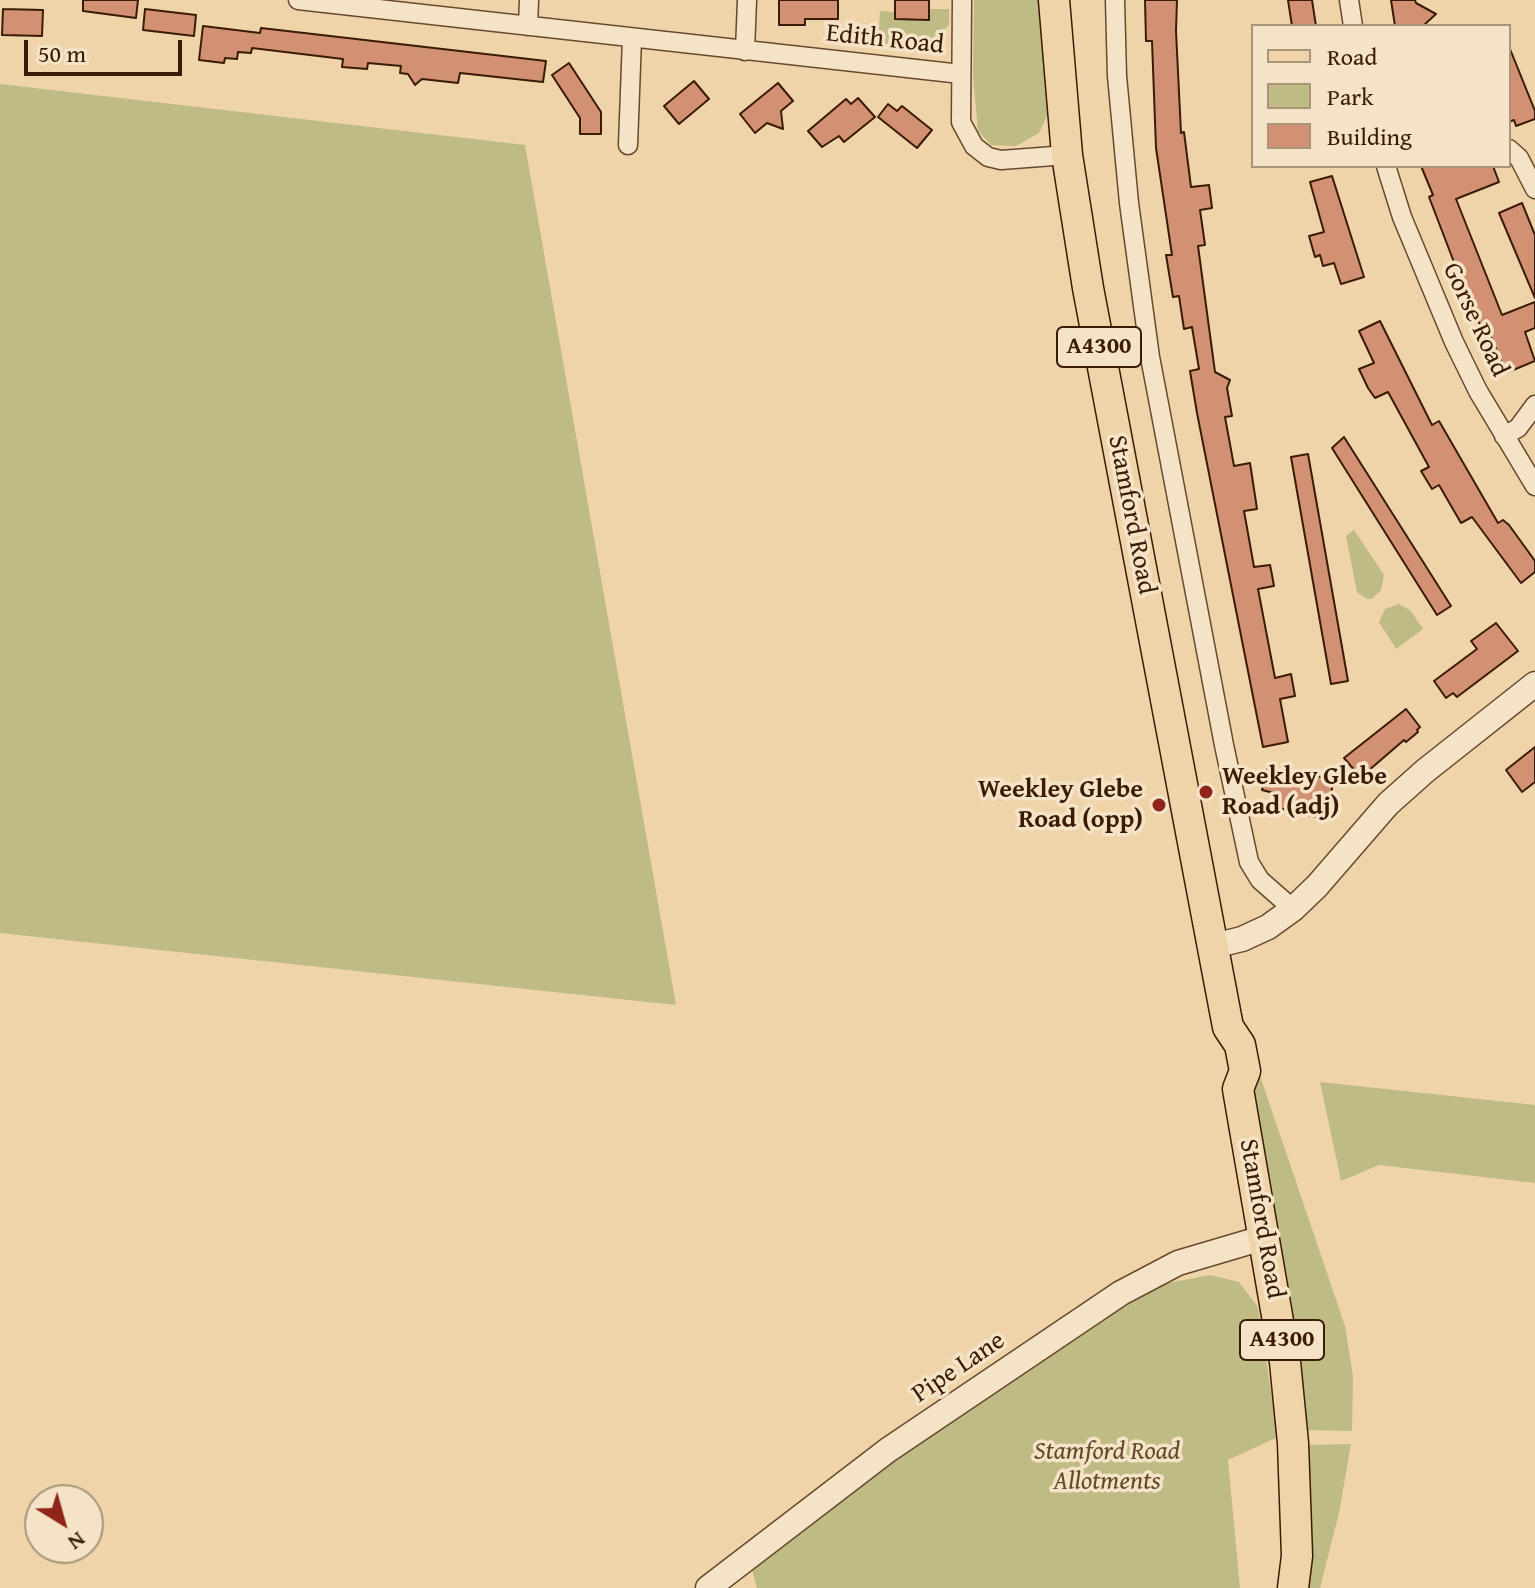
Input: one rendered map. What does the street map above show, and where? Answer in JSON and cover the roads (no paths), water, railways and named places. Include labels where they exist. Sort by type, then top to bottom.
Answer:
[{"type":"main road","name":"Stamford Road","points":[[1054,0],[1067,155],[1091,303],[1228,1027],[1240,1045],[1245,1071],[1238,1089],[1266,1237],[1285,1362],[1293,1443],[1297,1556],[1293,1588]]},
{"type":"street","name":"Edith Road","points":[[298,0],[340,2],[961,74],[961,122],[974,146],[988,157],[1001,160],[1067,155]]},
{"type":"street","points":[[528,26],[529,0]]},
{"type":"street","points":[[745,51],[747,0]]},
{"type":"street","points":[[961,74],[962,0]]},
{"type":"street","name":"Stamford Road","points":[[1115,0],[1117,76],[1127,187],[1150,357],[1224,745],[1249,862],[1260,880],[1293,909]]},
{"type":"street","points":[[1349,0],[1353,24]]},
{"type":"street","points":[[628,145],[632,38]]},
{"type":"street","points":[[1511,151],[1527,169],[1535,189]]},
{"type":"street","name":"Gorse Road","points":[[1387,168],[1430,288],[1478,391],[1535,486]]},
{"type":"street","points":[[1504,436],[1525,421],[1535,405]]},
{"type":"street","points":[[1213,946],[1242,939],[1268,927],[1293,909],[1388,804],[1460,742],[1535,684]]},
{"type":"street","name":"Pipe Lane","points":[[708,1588],[888,1450],[1121,1293],[1178,1263],[1266,1237]]},
{"type":"place","name":"Weekley Glebe Road (adj)","points":[[1206,792]]},
{"type":"place","name":"Weekley Glebe Road (opp)","points":[[1159,805]]},
{"type":"park label","name":"Stamford Road Allotments","points":[[1107,1467]]}]
